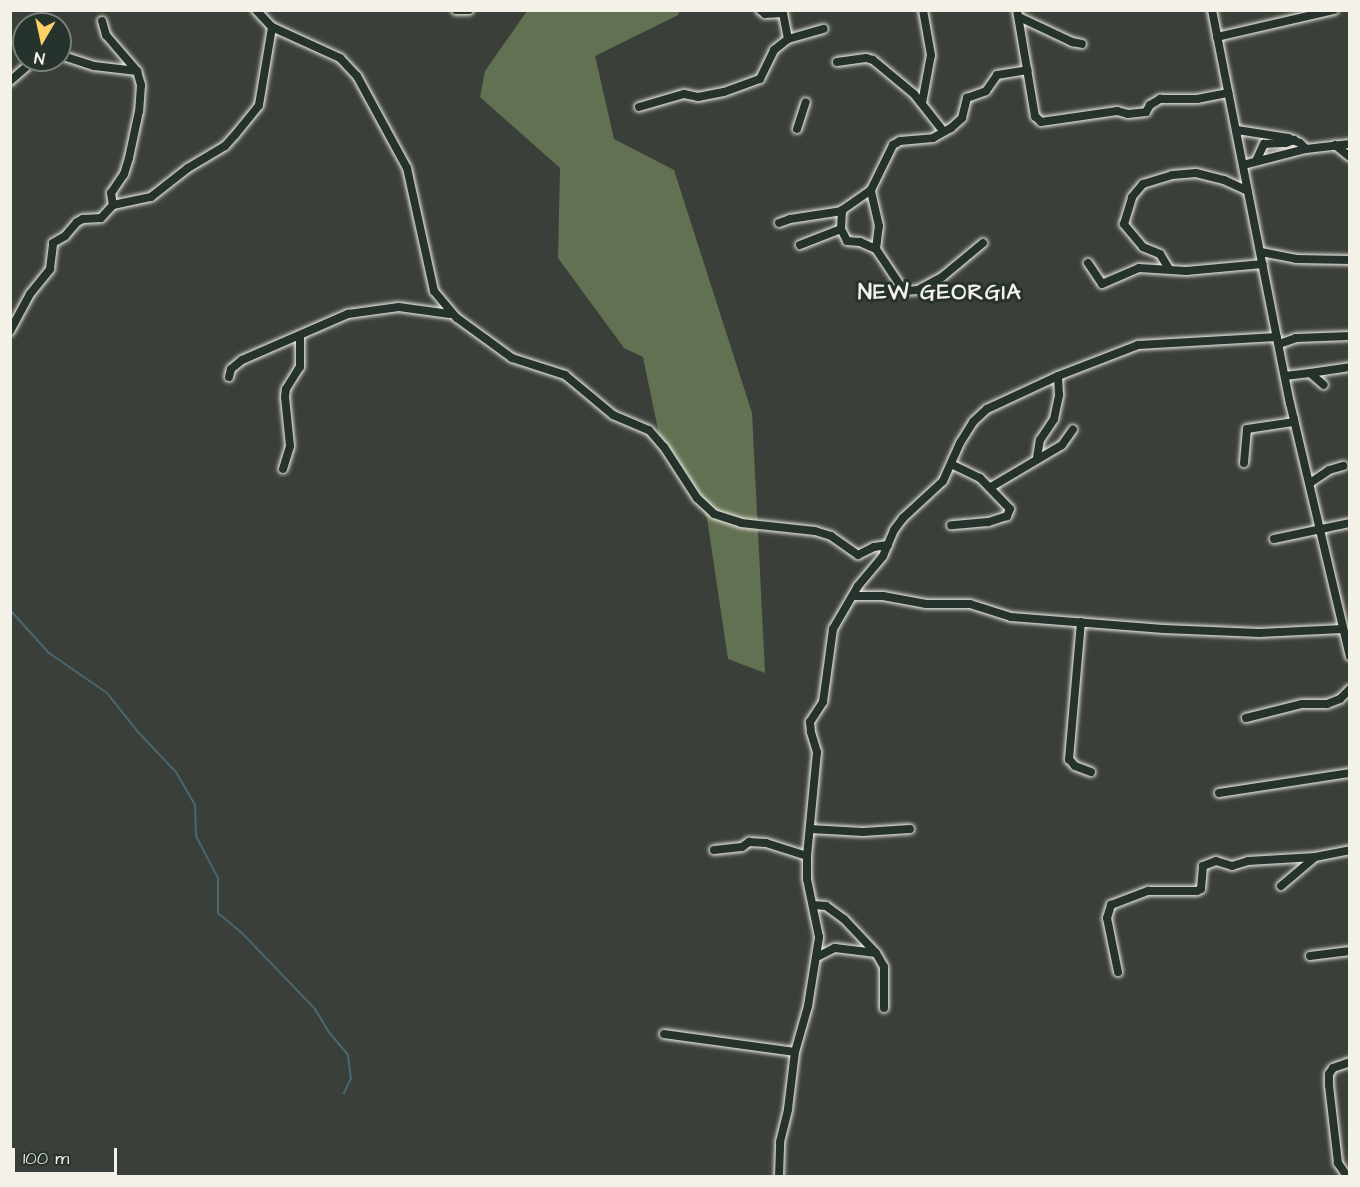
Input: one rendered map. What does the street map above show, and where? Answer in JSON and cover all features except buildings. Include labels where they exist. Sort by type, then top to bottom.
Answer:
[{"type":"street","points":[[256,10],[272,27],[340,58],[357,76],[407,168],[434,291],[457,318]]},
{"type":"street","points":[[456,10],[469,10]]},
{"type":"street","points":[[760,10],[765,14],[783,13],[788,39]]},
{"type":"street","points":[[922,103],[931,55],[923,10]]},
{"type":"street","points":[[1212,10],[1294,422],[1245,431],[1244,463]]},
{"type":"street","points":[[1217,37],[1334,10]]},
{"type":"street","points":[[1018,14],[1035,116],[1041,122],[1117,111],[1128,114],[1146,112],[1150,105],[1160,99],[1197,99],[1228,93]]},
{"type":"street","points":[[1018,14],[1072,42],[1082,44]]},
{"type":"street","points":[[102,21],[110,42],[137,71],[141,86],[139,111],[126,168],[111,193],[113,205]]},
{"type":"street","points":[[10,331],[30,294],[50,269],[53,243],[64,236],[77,222],[83,219],[101,218],[113,205],[151,197],[188,168],[225,146],[235,135],[259,105],[272,27]]},
{"type":"street","points":[[639,107],[684,94],[704,96],[754,82],[764,74],[774,50],[788,39],[825,29]]},
{"type":"street","points":[[837,62],[866,58],[873,60],[922,103],[944,132]]},
{"type":"street","points":[[72,59],[94,66],[137,71]]},
{"type":"street","points":[[779,223],[790,219],[842,211],[871,190],[893,146],[900,141],[933,138],[944,132],[957,124],[967,98],[986,91],[997,75],[1028,70]]},
{"type":"street","points":[[797,129],[806,102]]},
{"type":"street","points":[[1237,130],[1294,140],[1306,149]]},
{"type":"street","points":[[1256,161],[1264,144],[1294,140]]},
{"type":"street","points":[[1243,165],[1306,149],[1350,144]]},
{"type":"street","points":[[1335,145],[1350,158]]},
{"type":"street","points":[[1169,269],[1160,254],[1143,247],[1124,224],[1132,197],[1143,184],[1173,175],[1196,173],[1224,180],[1248,191]]},
{"type":"street","points":[[871,190],[879,226],[876,249]]},
{"type":"street","points":[[842,211],[841,229],[847,241],[860,242],[876,249],[890,267],[899,286],[908,292],[942,277],[983,243]]},
{"type":"street","points":[[800,245],[841,229]]},
{"type":"street","points":[[1261,252],[1296,259],[1350,260]]},
{"type":"street","points":[[1088,263],[1102,284],[1139,268],[1204,270],[1263,264]]},
{"type":"street","points":[[229,377],[231,369],[242,360],[300,337],[348,314],[389,308],[444,312],[457,318],[512,358],[565,375],[613,415],[649,430],[664,447],[697,498],[714,514],[741,523],[815,531],[831,536],[858,555],[888,545]]},
{"type":"street","points":[[779,1176],[780,1142],[788,1109],[795,1052],[817,957],[819,937],[807,879],[807,856],[817,752],[810,722],[823,702],[833,629],[860,584],[883,556],[897,525],[913,507],[941,484],[973,422],[987,409],[1058,376],[1145,344],[1278,341],[1350,336]]},
{"type":"street","points":[[283,469],[290,446],[286,389],[300,367],[300,337]]},
{"type":"street","points":[[1285,376],[1350,367]]},
{"type":"street","points":[[1310,373],[1324,385]]},
{"type":"street","points":[[1037,458],[1040,440],[1054,419],[1060,386],[1058,376]]},
{"type":"street","points":[[1290,403],[1350,656]]},
{"type":"street","points":[[991,487],[1062,445],[1073,429]]},
{"type":"street","points":[[951,464],[991,487],[1007,504],[1010,513],[988,522],[951,525]]},
{"type":"street","points":[[1310,483],[1329,470],[1343,466]]},
{"type":"street","points":[[1274,539],[1321,531],[1350,523]]},
{"type":"street","points":[[854,596],[883,596],[926,604],[964,604],[1004,616],[1226,633],[1302,633],[1343,629]]},
{"type":"street","points":[[1081,622],[1069,759],[1075,766],[1091,772]]},
{"type":"street","points":[[1246,718],[1302,704],[1327,704],[1340,699],[1350,689]]},
{"type":"street","points":[[1219,793],[1350,773]]},
{"type":"street","points":[[810,829],[863,832],[910,829]]},
{"type":"street","points":[[714,850],[742,847],[749,843],[766,843],[807,856]]},
{"type":"street","points":[[1118,972],[1107,918],[1111,905],[1148,891],[1197,891],[1201,889],[1203,866],[1216,861],[1232,866],[1248,861],[1315,857],[1350,850]]},
{"type":"street","points":[[1281,886],[1315,857]]},
{"type":"street","points":[[813,905],[826,906],[844,919],[876,953],[884,967],[884,1008]]},
{"type":"street","points":[[819,937],[835,948],[876,953]]},
{"type":"street","points":[[817,957],[835,948]]},
{"type":"street","points":[[1310,956],[1350,951]]},
{"type":"street","points":[[664,1034],[795,1052]]},
{"type":"street","points":[[1347,1176],[1338,1163],[1329,1074],[1334,1068],[1350,1062]]},
{"type":"green space","points":[[527,11],[680,11],[678,15],[595,56],[614,139],[674,170],[752,413],[765,673],[728,659],[707,518],[681,471],[662,449],[643,357],[624,348],[558,258],[560,168],[480,97],[485,71]]},
{"type":"waterway","points":[[10,610],[49,653],[107,693],[138,732],[176,772],[195,805],[196,836],[218,878],[218,913],[241,932],[315,1009],[328,1031],[348,1055],[351,1078],[344,1093]]},
{"type":"district","name":"NEW GEORGIA","points":[[940,293]]}]
